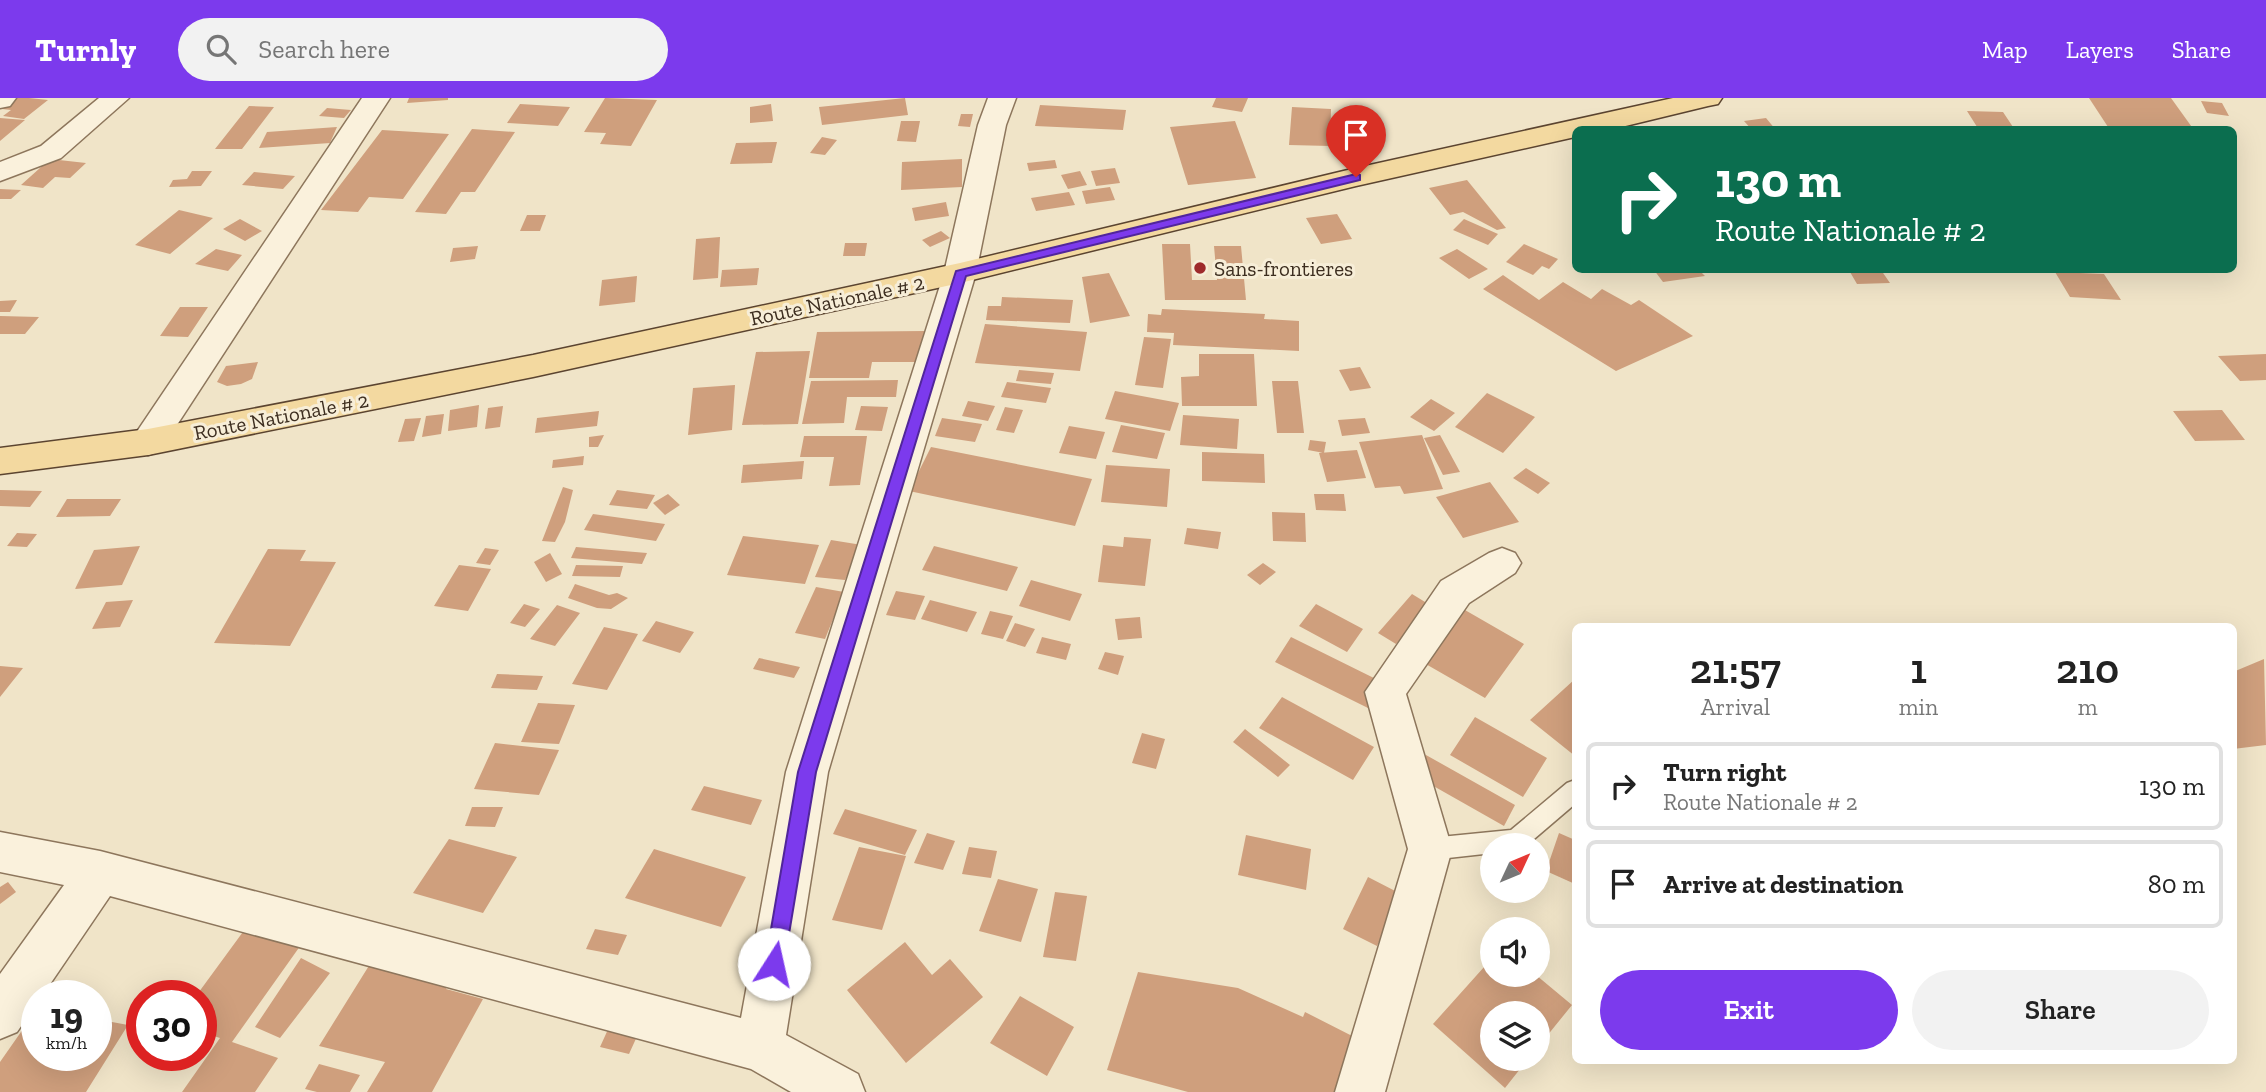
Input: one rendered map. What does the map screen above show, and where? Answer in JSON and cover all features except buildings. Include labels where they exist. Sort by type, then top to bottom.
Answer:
[{"type":"main road","name":"Route Nationale # 2","points":[[1588,126],[1707,98]]},
{"type":"main road","name":"Route Nationale # 2","points":[[0,461],[148,442],[533,366],[960,274],[1356,177],[1572,130]]},
{"type":"street","points":[[0,172],[51,152],[115,98]]},
{"type":"street","points":[[148,442],[376,98]]},
{"type":"street","points":[[760,1047],[807,772],[960,274],[992,125],[1002,98]]},
{"type":"street","points":[[1360,1092],[1430,849],[1385,692],[1455,592],[1502,564]]},
{"type":"street","points":[[0,852],[100,872],[760,1047],[840,1092]]},
{"type":"street","points":[[0,1015],[100,872]]},
{"type":"lane","points":[[1430,849],[1516,840],[1572,793]]},
{"type":"place","name":"Sans-frontieres","points":[[1200,268]]},
{"type":"route","points":[[774,964],[807,772],[960,274],[1356,177]]}]
